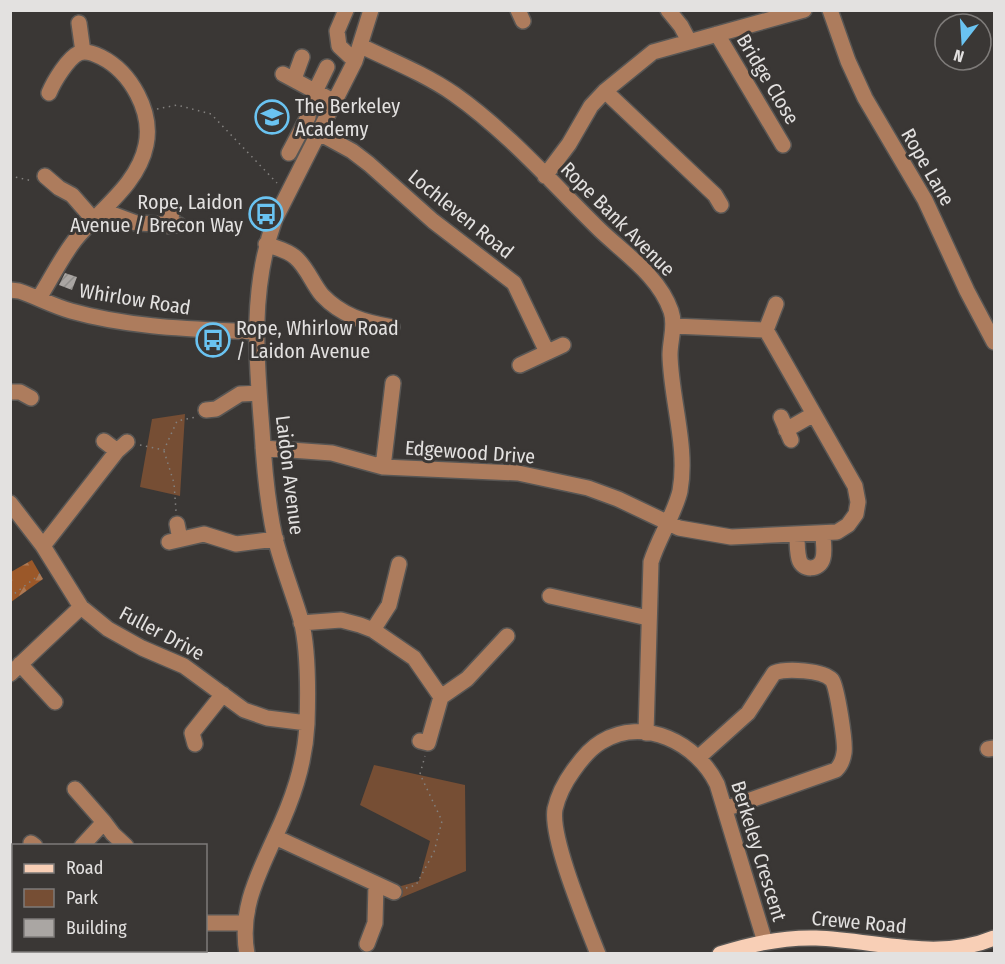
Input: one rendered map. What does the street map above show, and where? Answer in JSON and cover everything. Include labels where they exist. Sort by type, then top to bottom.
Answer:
[{"type":"main road","name":"Crewe Road","points":[[720,954],[765,942],[816,938],[948,951],[994,938]]},
{"type":"street","points":[[346,10],[337,30],[339,46],[358,54]]},
{"type":"street","name":"Laidon Avenue","points":[[247,954],[245,923],[251,890],[295,788],[305,755],[307,723],[306,672],[301,623],[276,539],[267,496],[256,332],[259,283],[266,244],[275,219],[358,54],[371,10]]},
{"type":"street","points":[[668,10],[689,41]]},
{"type":"street","points":[[545,176],[569,144],[591,106],[604,91],[653,52],[804,10]]},
{"type":"street","name":"Rope Lane","points":[[830,10],[848,61],[865,98],[925,200],[967,291],[994,342]]},
{"type":"street","points":[[79,23],[83,52]]},
{"type":"street","name":"Bridge Close","points":[[717,34],[783,145]]},
{"type":"street","points":[[39,298],[75,240],[126,184],[143,157],[149,111],[120,70],[99,56],[83,52],[77,54],[49,82]]},
{"type":"street","name":"Rope Bank Avenue","points":[[358,54],[426,77],[482,116],[644,270],[667,300],[674,326],[670,356],[682,468],[680,493],[657,543],[651,562],[646,733]]},
{"type":"street","points":[[303,57],[288,77],[335,102]]},
{"type":"street","points":[[289,153],[308,117],[315,91],[327,67]]},
{"type":"street","points":[[604,91],[720,196]]},
{"type":"street","name":"Lochleven Road","points":[[319,133],[352,151],[369,164],[433,221],[514,283],[547,352]]},
{"type":"street","points":[[46,176],[59,188],[98,215],[136,223],[174,226],[173,208]]},
{"type":"street","points":[[266,244],[287,251],[297,258],[321,293],[345,313],[363,322],[392,327]]},
{"type":"street","name":"Whirlow Road","points":[[10,290],[39,298],[70,311],[105,319],[193,329],[256,332]]},
{"type":"street","points":[[766,330],[776,304]]},
{"type":"street","points":[[674,326],[766,330]]},
{"type":"street","points":[[766,330],[855,486],[858,496],[856,514],[848,525],[837,532],[823,534],[823,560],[818,566],[810,568],[803,566],[799,559],[797,534]]},
{"type":"street","points":[[520,366],[563,345]]},
{"type":"street","points":[[383,467],[393,383]]},
{"type":"street","points":[[10,392],[20,392],[31,398]]},
{"type":"street","points":[[213,412],[240,394],[259,393]]},
{"type":"street","points":[[786,429],[814,414]]},
{"type":"street","points":[[43,546],[122,447],[104,441]]},
{"type":"street","name":"Edgewood Drive","points":[[263,448],[332,453],[383,467],[518,473],[588,488],[618,499],[666,524],[731,537],[823,534]]},
{"type":"street","name":"Fuller Drive","points":[[10,503],[43,546],[81,607],[108,629],[141,648],[184,666],[255,716],[307,723]]},
{"type":"street","points":[[175,535],[204,534],[243,544],[276,539]]},
{"type":"street","points":[[373,630],[389,605],[398,564]]},
{"type":"street","points":[[550,596],[648,618]]},
{"type":"street","points":[[55,702],[15,669],[81,607]]},
{"type":"street","points":[[301,623],[341,620],[373,630],[414,658],[441,697]]},
{"type":"street","points":[[430,744],[441,697],[467,679],[507,636]]},
{"type":"street","points":[[699,758],[748,713],[774,673],[792,669],[824,675],[835,685],[845,746],[844,757],[839,767],[836,770],[725,808]]},
{"type":"street","points":[[189,735],[223,694]]},
{"type":"street","name":"Berkeley Crescent","points":[[598,954],[562,854],[557,835],[555,810],[569,776],[578,764],[603,740],[623,734],[646,733],[677,741],[699,758],[714,778],[765,942]]},
{"type":"street","points":[[75,789],[124,844]]},
{"type":"street","points":[[85,844],[108,828]]},
{"type":"street","points":[[275,837],[394,892]]},
{"type":"street","points":[[367,944],[375,923],[376,884]]},
{"type":"street","points":[[207,923],[245,923]]},
{"type":"path","points":[[149,111],[177,105],[211,114],[288,194]]},
{"type":"path","points":[[10,176],[46,176]]},
{"type":"path","points":[[175,535],[174,483],[164,450],[177,421],[213,412]]},
{"type":"path","points":[[122,447],[164,450]]},
{"type":"path","points":[[10,597],[53,564]]},
{"type":"path","points":[[394,892],[416,885],[434,852],[442,821],[420,774],[430,744]]},
{"type":"green space","points":[[185,414],[180,496],[140,487],[152,419]]},
{"type":"green space","points":[[32,560],[43,579],[11,602],[11,572]]},
{"type":"green space","points":[[374,765],[465,785],[466,871],[398,899],[394,888],[419,881],[430,841],[360,805]]},
{"type":"building","points":[[65,273],[77,277],[72,290],[59,285]]},
{"type":"place","name":"The Berkeley Academy","points":[[272,117]]},
{"type":"place","name":"Rope, Laidon Avenue / Brecon Way","points":[[266,214]]},
{"type":"place","name":"Rope, Whirlow Road / Laidon Avenue","points":[[213,340]]}]
